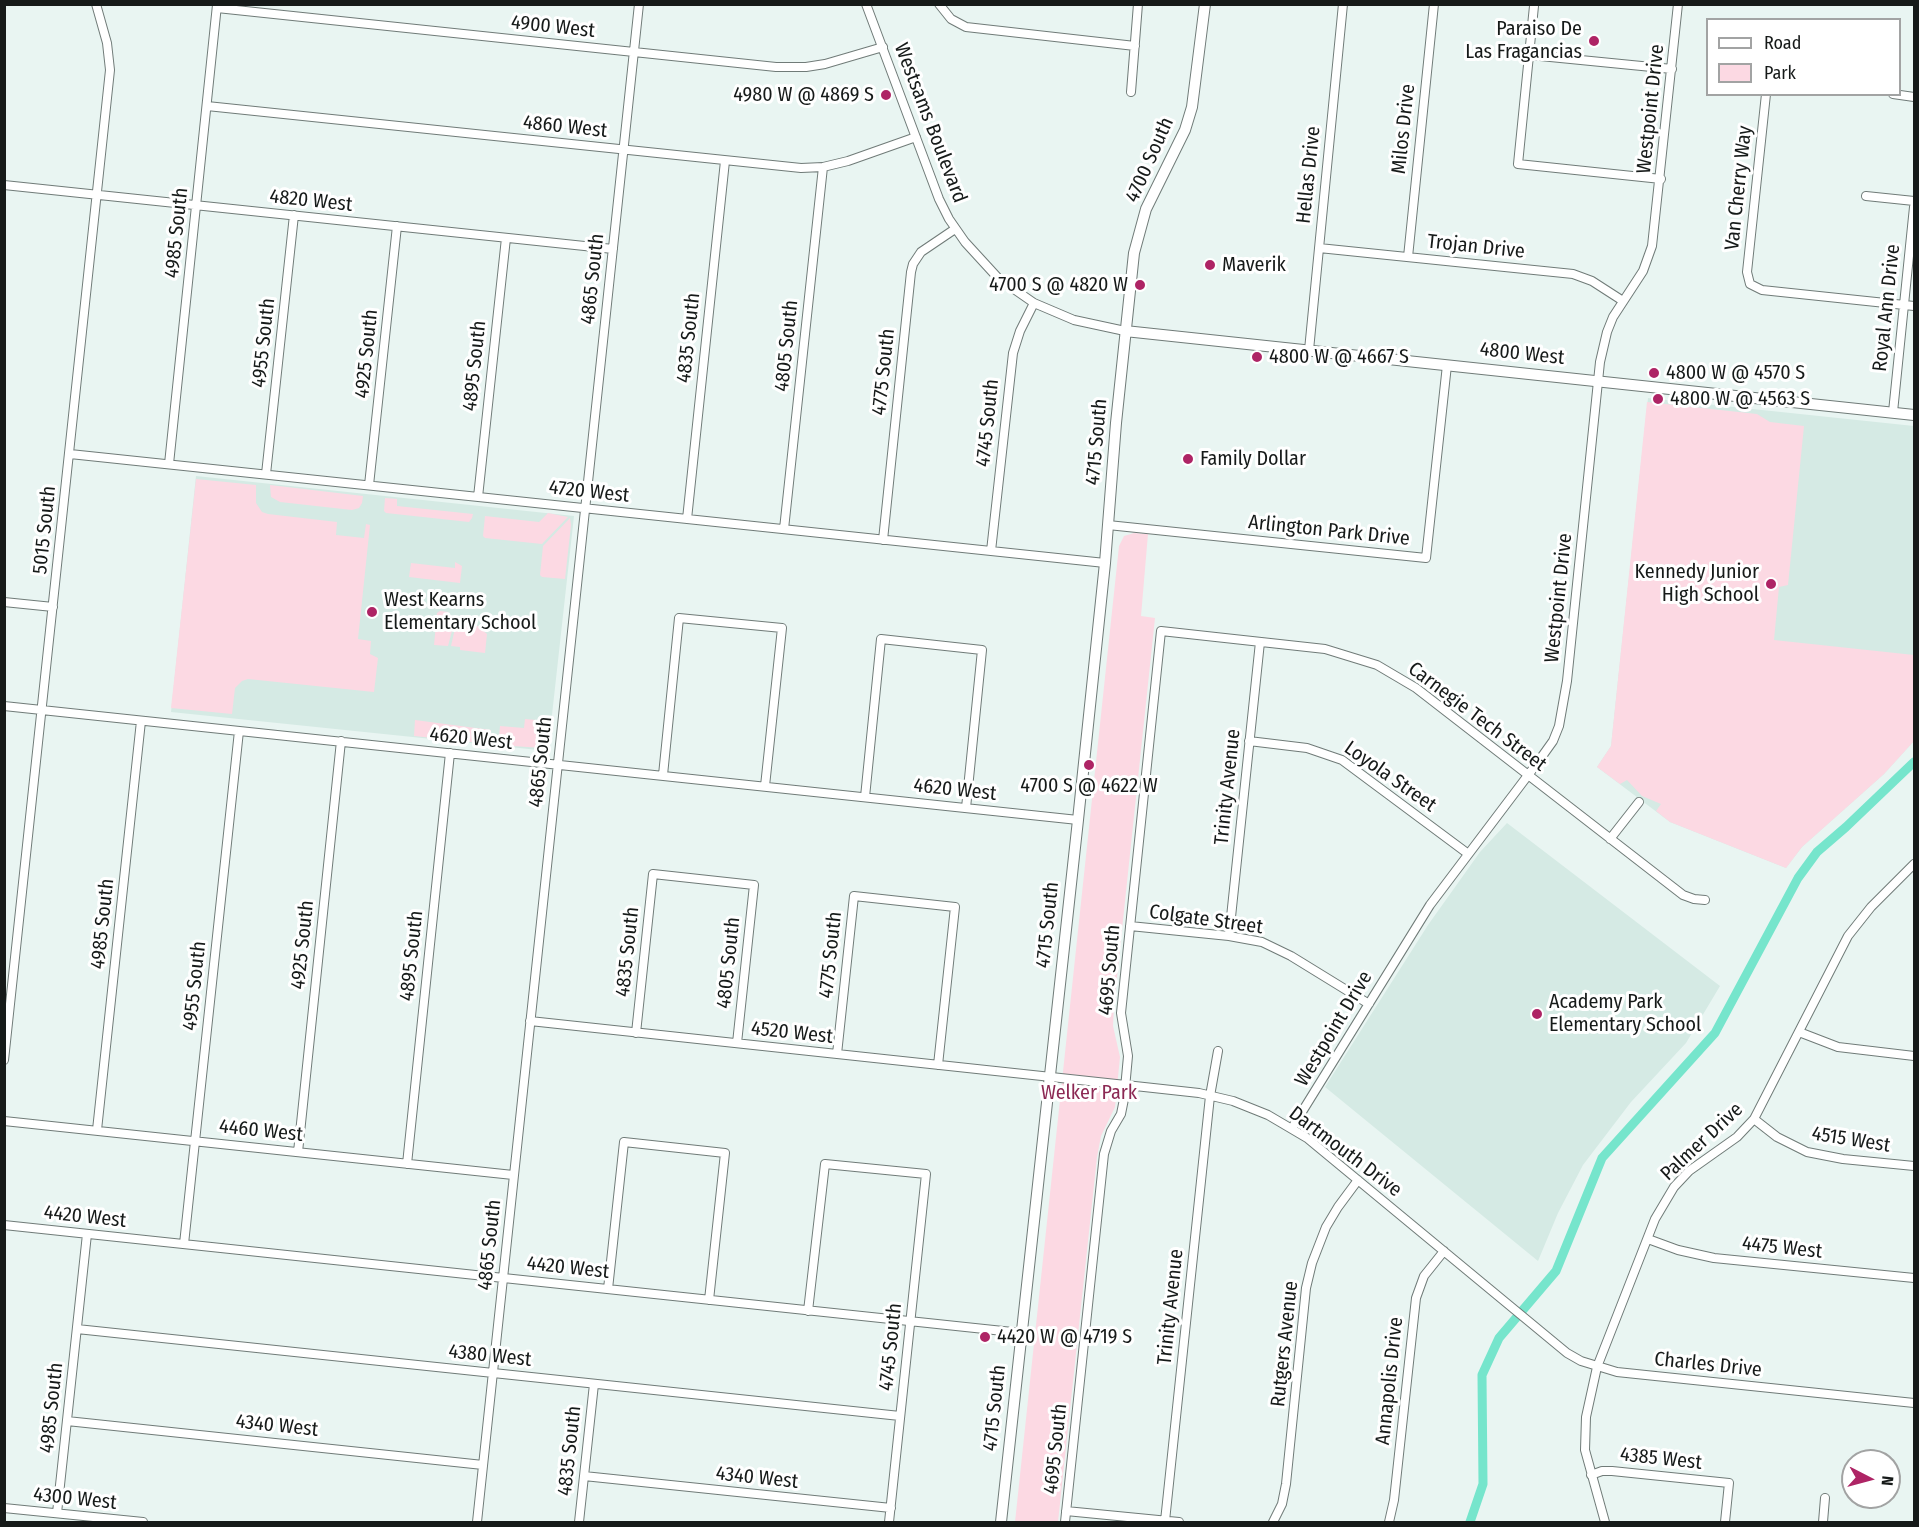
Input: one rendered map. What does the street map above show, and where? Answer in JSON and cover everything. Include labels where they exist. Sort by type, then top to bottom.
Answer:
[{"type":"main road","name":"4700 South","points":[[1125,331],[1134,253],[1146,209],[1185,130],[1192,107],[1205,4]]},
{"type":"main road","name":"4800 West","points":[[1125,331],[1914,415]]},
{"type":"main road","name":"4715 South","points":[[1001,1522],[1105,563],[1125,331]]},
{"type":"street","name":"5015 South","points":[[4,1060],[110,69],[107,44],[96,4]]},
{"type":"street","name":"4865 South","points":[[477,1522],[639,4]]},
{"type":"street","name":"Westsams Boulevard","points":[[866,4],[939,199],[955,229],[986,267],[1034,303],[1074,320],[1125,331]]},
{"type":"street","points":[[939,4],[951,19],[966,27],[1135,46]]},
{"type":"street","points":[[1131,92],[1138,4]]},
{"type":"street","name":"Hellas Drive","points":[[1309,350],[1343,4]]},
{"type":"street","name":"Milos Drive","points":[[1407,257],[1434,4]]},
{"type":"street","name":"Westpoint Drive","points":[[1292,1128],[1430,905],[1553,741],[1563,712],[1598,380],[1607,332],[1623,301],[1643,271],[1653,246],[1678,4]]},
{"type":"street","name":"4900 West","points":[[217,6],[792,68],[825,64],[883,47]]},
{"type":"street","name":"4985 South","points":[[169,464],[217,6]]},
{"type":"street","points":[[1534,6],[1518,164],[1660,179]]},
{"type":"street","points":[[1530,55],[1672,69]]},
{"type":"street","name":"Van Cherry Way","points":[[1766,96],[1747,272],[1750,285],[1762,290],[1904,305]]},
{"type":"street","name":"4860 West","points":[[207,106],[801,168],[848,162],[916,137]]},
{"type":"street","name":"4835 South","points":[[687,519],[725,161]]},
{"type":"street","name":"4805 South","points":[[784,529],[823,166]]},
{"type":"street","name":"4820 West","points":[[4,185],[613,249]]},
{"type":"street","points":[[1866,196],[1914,201]]},
{"type":"street","name":"Royal Ann Drive","points":[[1893,412],[1914,207]]},
{"type":"street","name":"4955 South","points":[[266,474],[294,215]]},
{"type":"street","name":"4925 South","points":[[369,485],[397,226]]},
{"type":"street","name":"4775 South","points":[[883,540],[911,272],[921,252],[955,229]]},
{"type":"street","name":"4895 South","points":[[478,497],[506,238]]},
{"type":"street","name":"Trojan Drive","points":[[1319,248],[1578,275],[1592,281],[1623,301]]},
{"type":"street","name":"4745 South","points":[[991,551],[1013,353],[1020,331],[1034,303]]},
{"type":"street","points":[[1904,305],[1914,306]]},
{"type":"street","name":"Arlington Park Drive","points":[[1108,525],[1426,558],[1447,365]]},
{"type":"street","name":"4720 West","points":[[69,454],[1105,563]]},
{"type":"street","points":[[4,602],[53,607]]},
{"type":"street","points":[[663,775],[679,618],[782,628],[765,786]]},
{"type":"street","name":"Carnegie Tech Street","points":[[1161,631],[1325,649],[1377,665],[1416,688],[1683,895],[1705,900]]},
{"type":"street","name":"4695 South","points":[[1065,1522],[1104,1154],[1109,1137],[1121,1114],[1125,1085],[1128,1056],[1120,1013],[1161,631]]},
{"type":"street","points":[[865,797],[881,639],[982,650],[966,808]]},
{"type":"street","name":"Trinity Avenue","points":[[1228,936],[1260,642]]},
{"type":"street","name":"4620 West","points":[[4,706],[1078,820]]},
{"type":"street","name":"4985 South","points":[[97,1130],[141,721]]},
{"type":"street","name":"4955 South","points":[[184,1244],[238,731]]},
{"type":"street","name":"4925 South","points":[[298,1152],[341,741]]},
{"type":"street","name":"Loyola Street","points":[[1249,741],[1307,748],[1342,760],[1467,853]]},
{"type":"street","name":"4895 South","points":[[406,1164],[450,753]]},
{"type":"street","points":[[1610,839],[1639,802]]},
{"type":"street","name":"Palmer Drive","points":[[1605,1522],[1585,1450],[1584,1435],[1589,1398],[1598,1367],[1663,1203],[1689,1171],[1737,1137],[1754,1119],[1829,969],[1848,936],[1871,907],[1914,864]]},
{"type":"street","name":"4805 South","points":[[652,874],[754,885],[736,1043]]},
{"type":"street","name":"4835 South","points":[[636,1033],[652,874]]},
{"type":"street","name":"4775 South","points":[[837,1054],[854,896],[955,907],[938,1065]]},
{"type":"street","name":"Colgate Street","points":[[1130,926],[1228,936],[1262,942],[1277,948],[1369,1004]]},
{"type":"street","name":"4520 West","points":[[530,1021],[1050,1077]]},
{"type":"street","points":[[1799,1032],[1838,1047],[1914,1056]]},
{"type":"street","name":"Trinity Avenue","points":[[1165,1521],[1210,1096],[1218,1051]]},
{"type":"street","name":"Dartmouth Drive","points":[[1050,1077],[1210,1096],[1255,1109],[1292,1128],[1517,1312]]},
{"type":"street","name":"4515 West","points":[[1754,1119],[1777,1137],[1807,1152],[1843,1159],[1914,1166]]},
{"type":"street","name":"4460 West","points":[[4,1121],[513,1175]]},
{"type":"street","points":[[608,1289],[624,1142],[725,1153],[709,1300]]},
{"type":"street","name":"4745 South","points":[[808,1311],[825,1164],[926,1174],[889,1522]]},
{"type":"street","name":"Rutgers Avenue","points":[[1273,1522],[1284,1494],[1310,1269],[1326,1227],[1358,1180]]},
{"type":"street","name":"4420 West","points":[[4,1225],[1022,1333]]},
{"type":"street","name":"4985 South","points":[[57,1514],[87,1234]]},
{"type":"street","name":"4475 West","points":[[1648,1239],[1678,1250],[1714,1258],[1914,1278]]},
{"type":"street","name":"Annapolis Drive","points":[[1389,1522],[1394,1500],[1416,1298],[1424,1276],[1444,1251]]},
{"type":"street","name":"Charles Drive","points":[[1517,1312],[1567,1353],[1598,1367],[1625,1373],[1914,1403]]},
{"type":"street","name":"4380 West","points":[[77,1329],[900,1416]]},
{"type":"street","name":"4835 South","points":[[579,1522],[594,1384]]},
{"type":"street","name":"4340 West","points":[[67,1421],[483,1465]]},
{"type":"street","name":"4385 West","points":[[1591,1475],[1609,1471],[1729,1483],[1725,1522]]},
{"type":"street","name":"4340 West","points":[[584,1476],[891,1508]]},
{"type":"street","points":[[1823,1522],[1825,1498]]},
{"type":"street","name":"4300 West","points":[[4,1508],[143,1522]]},
{"type":"street","points":[[1066,1511],[1179,1522]]},
{"type":"shaded area","name":"Kennedy Junior High School","points":[[1648,398],[1914,426],[1914,741],[1884,774],[1802,847],[1786,868],[1670,822],[1597,767],[1611,746]]},
{"type":"shaded area","name":"West Kearns Elementary School","points":[[196,476],[574,516],[548,751],[171,712]]},
{"type":"shaded area","name":"Academy Park Elementary School","points":[[1507,823],[1720,986],[1686,1043],[1631,1102],[1583,1165],[1558,1213],[1538,1261],[1325,1087],[1428,925],[1480,852]]},
{"type":"green space","name":"Kennedy Junior High School","points":[[1647,402],[1757,414],[1770,422],[1804,426],[1788,585],[1779,587],[1774,640],[1914,655],[1914,741],[1884,774],[1802,847],[1786,868],[1670,822],[1656,811],[1661,804],[1642,796],[1627,780],[1620,784],[1597,767],[1611,746]]},
{"type":"green space","points":[[196,479],[256,485],[256,503],[262,512],[337,522],[336,535],[364,538],[366,524],[370,525],[358,639],[371,641],[370,654],[378,658],[374,692],[248,679],[235,688],[232,714],[171,708]]},
{"type":"green space","points":[[270,485],[363,496],[362,503],[359,508],[352,510],[280,502],[271,497]]},
{"type":"green space","points":[[385,498],[397,499],[397,506],[473,514],[469,522],[386,513],[384,511]]},
{"type":"green space","points":[[548,513],[568,517],[542,544],[483,536],[485,516],[539,522]]},
{"type":"green space","points":[[570,518],[565,579],[542,577],[540,575],[543,546]]},
{"type":"green space","name":"Welker Park","points":[[1134,533],[1148,534],[1141,616],[1155,618],[1114,1005],[1113,1026],[1120,1057],[1115,1107],[1101,1136],[1097,1157],[1058,1522],[1015,1522],[1119,546],[1124,536]]},
{"type":"green space","points":[[455,562],[462,566],[460,583],[409,577],[411,563],[455,568]]},
{"type":"green space","points":[[448,612],[451,617],[450,624],[453,627],[448,646],[434,645],[437,613]]},
{"type":"green space","points":[[456,624],[478,626],[487,634],[485,653],[460,650],[460,647],[451,646]]},
{"type":"green space","points":[[525,719],[548,721],[546,743],[542,748],[498,745],[500,726],[524,728]]},
{"type":"green space","points":[[415,720],[491,730],[490,744],[414,736]]},
{"type":"waterway","points":[[1470,1522],[1483,1484],[1482,1375],[1499,1338],[1556,1271],[1602,1158],[1715,1033],[1798,878],[1817,852],[1914,762]]},
{"type":"place","name":"Paraiso De Las Fragancias","points":[[1594,41]]},
{"type":"place","name":"4980 W @ 4869 S","points":[[886,95]]},
{"type":"place","name":"Maverik","points":[[1210,265]]},
{"type":"place","name":"4700 S @ 4820 W","points":[[1140,285]]},
{"type":"place","name":"4800 W @ 4667 S","points":[[1257,357]]},
{"type":"place","name":"4800 W @ 4570 S","points":[[1654,373]]},
{"type":"place","name":"4800 W @ 4563 S","points":[[1658,399]]},
{"type":"place","name":"Family Dollar","points":[[1188,459]]},
{"type":"place","name":"Kennedy Junior High School","points":[[1771,584]]},
{"type":"place","name":"West Kearns Elementary School","points":[[372,612]]},
{"type":"place","name":"4700 S @ 4622 W","points":[[1089,765]]},
{"type":"place","name":"Academy Park Elementary School","points":[[1537,1014]]},
{"type":"place","name":"4420 W @ 4719 S","points":[[985,1337]]}]
